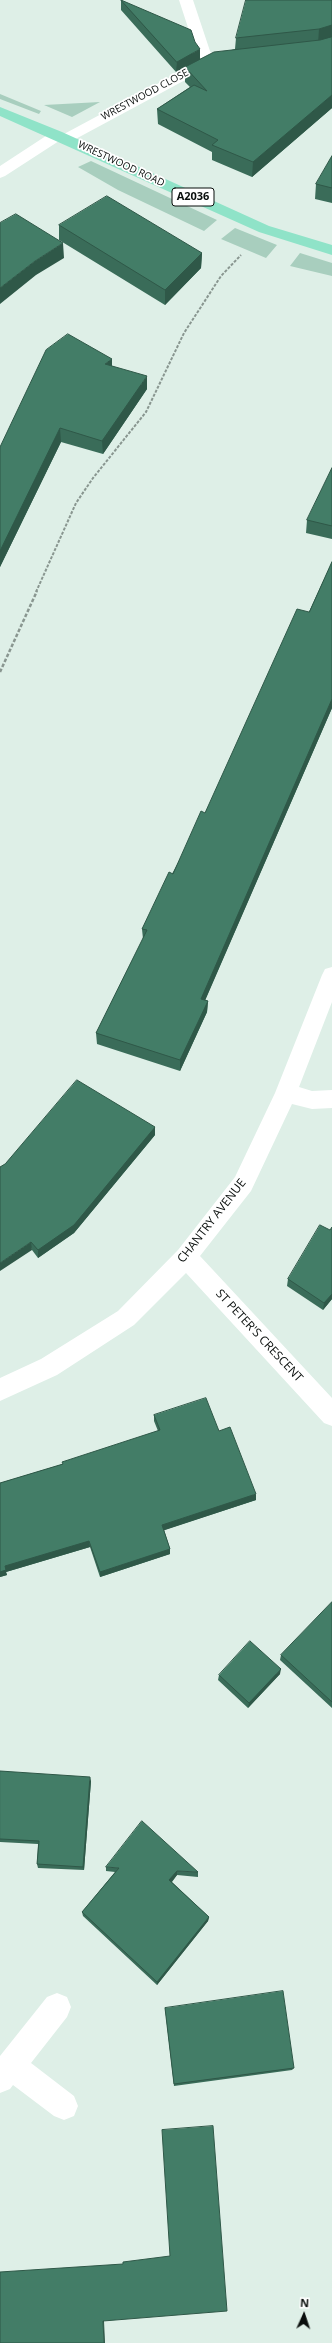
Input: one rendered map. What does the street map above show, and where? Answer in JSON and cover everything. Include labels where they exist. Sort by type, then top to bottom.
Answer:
[{"type":"main road","name":"WRESTWOOD ROAD","points":[[0,111],[264,229],[332,250]]},
{"type":"street","points":[[186,0],[203,52],[210,60],[226,59]]},
{"type":"street","name":"WRESTWOOD CLOSE","points":[[0,173],[61,137],[210,60]]},
{"type":"street","name":"CHANTRY AVENUE","points":[[0,1390],[49,1367],[126,1318],[186,1257],[243,1184],[286,1093],[332,975]]},
{"type":"street","points":[[286,1093],[312,1100],[332,1099]]},
{"type":"street","name":"ST PETER'S CRESCENT","points":[[186,1257],[332,1415]]},
{"type":"street","points":[[57,2007],[6,2072],[64,2106]]},
{"type":"path","points":[[0,672],[76,503],[93,478],[146,412],[184,333],[221,276],[264,229]]},
{"type":"green space","points":[[0,94],[41,111],[39,114],[0,99]]},
{"type":"green space","points":[[100,102],[72,117],[44,105]]},
{"type":"green space","points":[[91,161],[217,220],[204,231],[118,190],[78,167]]},
{"type":"green space","points":[[235,228],[277,245],[266,258],[221,239]]},
{"type":"green space","points":[[300,253],[332,263],[332,276],[290,266]]},
{"type":"building","points":[[121,0],[191,30],[195,42],[200,49],[177,62]]},
{"type":"building","points":[[246,0],[332,0],[332,25],[319,29],[236,38]]},
{"type":"building","points":[[332,37],[332,95],[253,162],[212,145],[218,140],[157,109],[194,85],[207,91],[185,67],[214,52],[320,40]]},
{"type":"building","points":[[332,156],[332,188],[316,184]]},
{"type":"building","points":[[107,196],[202,253],[165,290],[59,225]]},
{"type":"building","points":[[16,214],[63,243],[35,261],[0,288],[0,223]]},
{"type":"building","points":[[68,334],[112,359],[105,364],[147,376],[102,441],[60,428],[0,551],[0,447],[46,350]]},
{"type":"building","points":[[332,468],[332,526],[307,520]]},
{"type":"building","points":[[332,562],[332,699],[201,999],[208,1001],[180,1060],[96,1033],[147,930],[142,929],[169,872],[173,874],[201,811],[205,813],[297,609],[309,612]]},
{"type":"building","points":[[77,1080],[155,1127],[74,1225],[38,1250],[31,1242],[0,1263],[0,1167],[5,1164]]},
{"type":"building","points":[[320,1225],[330,1230],[332,1227],[332,1294],[324,1303],[288,1279]]},
{"type":"building","points":[[206,1398],[219,1431],[230,1427],[256,1494],[162,1525],[170,1549],[100,1572],[89,1541],[5,1566],[6,1570],[0,1572],[0,1483],[63,1464],[62,1462],[160,1430],[154,1415]]},
{"type":"building","points":[[332,1602],[332,1702],[281,1655]]},
{"type":"building","points":[[250,1641],[281,1669],[249,1703],[219,1675]]},
{"type":"building","points":[[0,1771],[90,1777],[83,1867],[37,1864],[39,1841],[0,1839]]},
{"type":"building","points":[[142,1821],[198,1872],[177,1871],[169,1880],[209,1917],[157,1982],[82,1912],[119,1868],[106,1867]]},
{"type":"building","points":[[283,1991],[294,2068],[174,2084],[165,2008]]},
{"type":"building","points":[[213,2126],[227,2311],[103,2321],[104,2343],[0,2343],[0,2272],[123,2264],[123,2262],[170,2256],[162,2130]]}]
